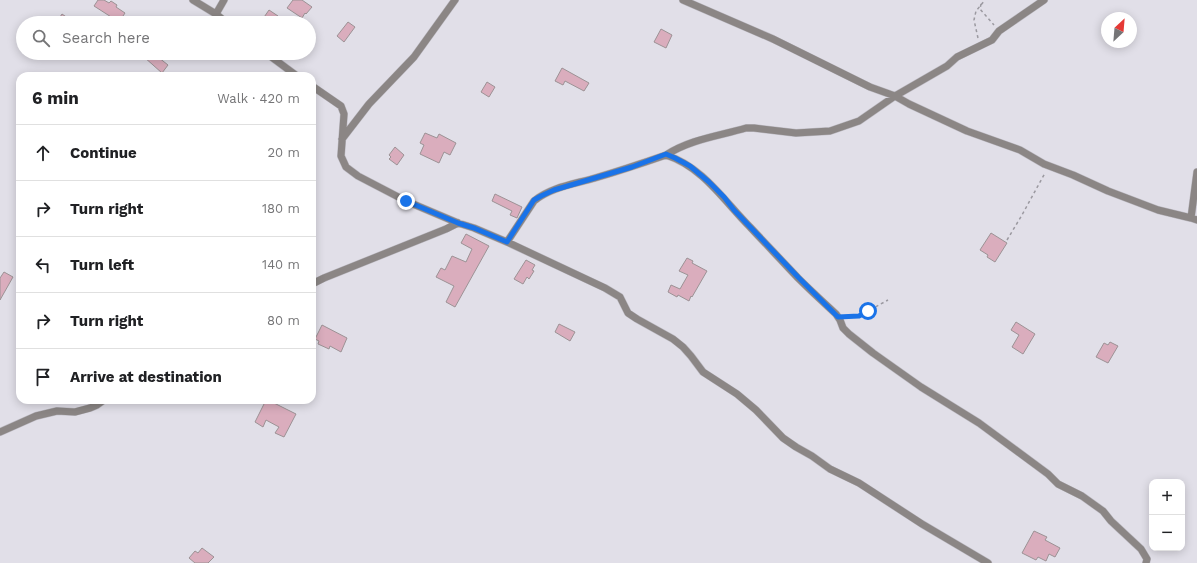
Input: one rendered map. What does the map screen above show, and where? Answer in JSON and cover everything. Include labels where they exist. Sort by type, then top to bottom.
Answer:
[{"type":"street","points":[[193,0],[218,16]]},
{"type":"street","points":[[216,14],[224,0]]},
{"type":"street","points":[[342,139],[369,104],[414,57],[455,0]]},
{"type":"street","points":[[683,0],[773,39],[870,87],[895,96],[967,131],[1020,150],[1048,165],[1108,191],[1158,210],[1194,219],[1197,172]]},
{"type":"street","points":[[507,242],[534,200],[541,196],[554,190],[632,167],[666,154],[679,147],[746,128],[796,133],[830,131],[859,121],[895,96],[947,66],[957,57],[992,40],[999,31],[1044,0]]},
{"type":"street","points":[[275,60],[292,72]]},
{"type":"street","points":[[316,89],[340,106],[344,114],[341,156],[346,167],[358,176],[406,201],[507,242],[606,288],[620,297],[628,313],[678,343],[691,356],[703,372],[737,394],[756,410],[783,438],[830,469],[859,483],[922,524],[988,563]]},
{"type":"street","points":[[666,154],[690,166],[709,182],[798,277],[838,317],[843,328],[850,334],[869,350],[921,387],[979,423],[1048,474],[1058,484],[1082,496],[1103,511],[1111,521],[1141,549],[1147,558],[1146,563]]},
{"type":"street","points":[[316,282],[458,223]]},
{"type":"street","points":[[0,432],[36,416],[57,411],[75,412],[98,404]]},
{"type":"path","points":[[980,46],[974,20],[976,10],[985,0]]},
{"type":"path","points":[[981,4],[980,10],[999,31]]},
{"type":"path","points":[[1007,240],[1048,165]]},
{"type":"path","points":[[838,317],[859,316],[888,300]]},
{"type":"building","points":[[98,0],[104,0],[109,3],[111,1],[117,5],[116,7],[125,13],[123,16],[110,16],[94,6]]},
{"type":"building","points":[[293,0],[302,0],[312,7],[303,16],[299,16],[287,8]]},
{"type":"building","points":[[269,10],[278,16],[265,16]]},
{"type":"building","points":[[348,22],[355,27],[344,42],[337,36]]},
{"type":"building","points":[[661,29],[672,35],[666,48],[654,42]]},
{"type":"building","points":[[147,60],[162,60],[168,65],[163,72]]},
{"type":"building","points":[[562,68],[589,83],[584,91],[565,81],[563,85],[555,81]]},
{"type":"building","points":[[487,82],[495,87],[489,97],[481,92]]},
{"type":"building","points":[[425,133],[437,138],[439,134],[456,143],[450,155],[444,152],[439,163],[420,154],[424,145],[420,143]]},
{"type":"building","points":[[395,147],[404,155],[397,165],[389,159],[391,157],[389,155]]},
{"type":"building","points":[[495,194],[522,207],[517,218],[510,215],[512,211],[492,201]]},
{"type":"building","points":[[991,233],[1007,243],[995,262],[980,250]]},
{"type":"building","points":[[466,234],[489,246],[455,307],[446,302],[454,286],[436,277],[441,268],[445,270],[452,256],[466,262],[472,249],[461,243]]},
{"type":"building","points":[[687,258],[693,261],[692,263],[707,271],[689,301],[668,292],[671,285],[680,289],[688,275],[679,271]]},
{"type":"building","points":[[526,260],[535,265],[532,270],[534,271],[529,279],[527,277],[523,284],[514,279]]},
{"type":"building","points":[[4,272],[13,277],[0,300],[0,278]]},
{"type":"building","points":[[1016,322],[1035,334],[1023,354],[1012,347],[1019,335],[1011,330]]},
{"type":"building","points":[[559,324],[575,332],[570,341],[555,332]]},
{"type":"building","points":[[322,325],[347,338],[341,352],[330,346],[329,349],[318,344],[319,341],[316,340]]},
{"type":"building","points":[[1110,342],[1118,346],[1108,363],[1096,357],[1104,343],[1108,345]]},
{"type":"building","points":[[264,404],[276,404],[296,414],[284,437],[275,433],[279,427],[266,420],[263,427],[255,422]]},
{"type":"building","points":[[1034,531],[1047,537],[1045,540],[1060,548],[1055,557],[1049,554],[1046,561],[1038,557],[1036,560],[1022,553]]},
{"type":"building","points":[[202,548],[214,557],[208,563],[195,563],[189,558],[195,551],[198,553]]},
{"type":"route","points":[[406,201],[507,242],[534,200],[541,196],[554,190],[632,167],[666,154],[690,166],[709,182],[803,283],[810,288],[838,317],[859,316],[868,311]]}]
